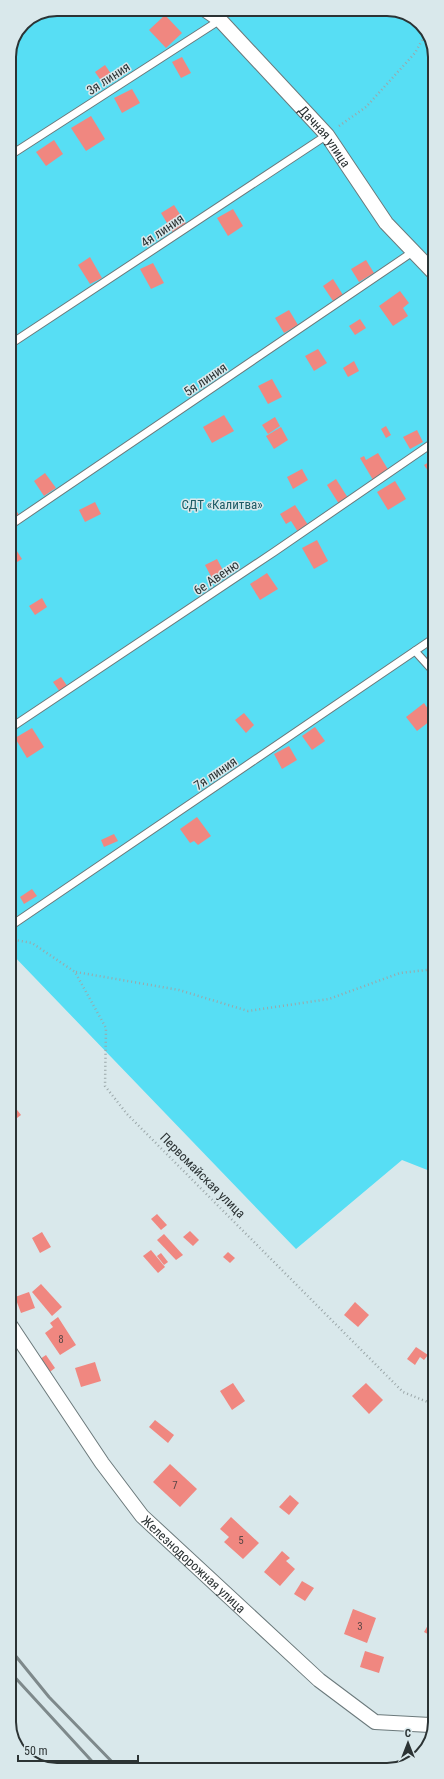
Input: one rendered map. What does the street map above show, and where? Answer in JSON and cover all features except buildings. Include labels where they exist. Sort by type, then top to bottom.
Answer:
[{"type":"street","name":"Дачная улица","points":[[214,16],[220,20],[327,134],[386,223],[428,266]]},
{"type":"street","name":"Железнодорожная улица","points":[[16,1334],[102,1463],[142,1516],[153,1527],[318,1680],[375,1722],[428,1725]]},
{"type":"lane","name":"3я линия","points":[[16,151],[220,20]]},
{"type":"lane","name":"4я линия","points":[[16,340],[327,134]]},
{"type":"lane","name":"5я линия","points":[[16,521],[414,251]]},
{"type":"lane","name":"6е Авеню","points":[[16,724],[274,552],[428,446]]},
{"type":"lane","name":"7я линия","points":[[16,923],[428,642]]},
{"type":"lane","points":[[415,651],[428,665]]},
{"type":"path","points":[[327,134],[366,108],[415,53],[423,39]]},
{"type":"path","name":"Первомайская улица","points":[[16,940],[32,943],[75,972],[106,1028],[105,1086],[127,1114],[404,1392],[428,1402]]},
{"type":"path","points":[[75,972],[180,990],[248,1011],[330,999],[400,973],[428,970]]},
{"type":"green space","name":"СДТ «Калитва»","points":[[389,16],[403,19],[414,26],[426,44],[428,57],[428,1170],[402,1160],[296,1249],[16,958],[16,57],[19,41],[23,34],[34,23],[49,17]]},
{"type":"railway","points":[[16,1656],[49,1697],[113,1763]]},
{"type":"railway","points":[[16,1679],[94,1763]]}]
